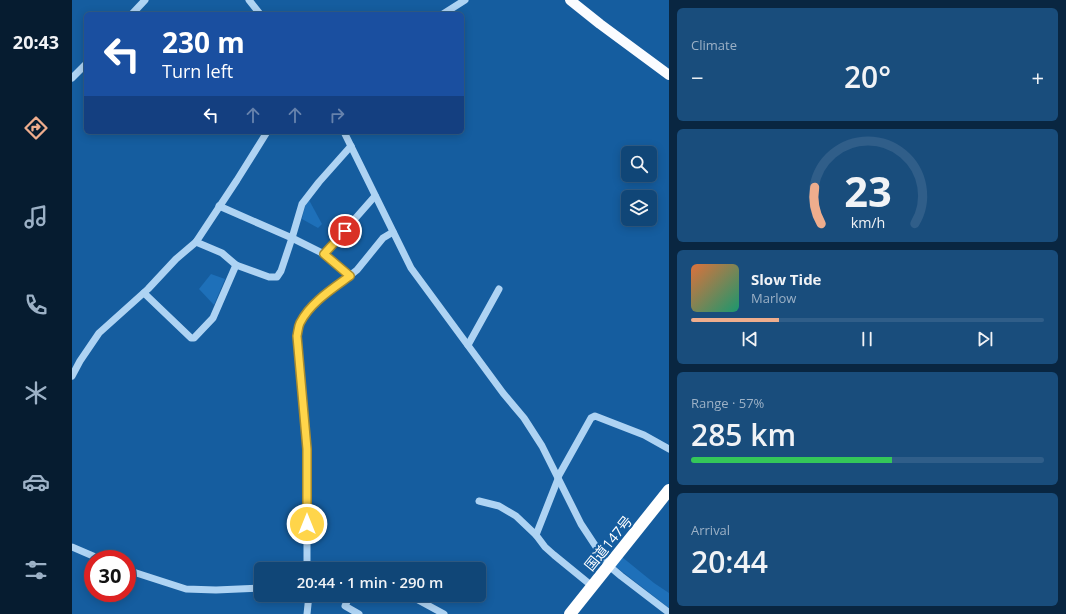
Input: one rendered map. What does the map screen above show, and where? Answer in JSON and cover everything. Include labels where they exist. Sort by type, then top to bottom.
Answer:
[{"type":"highway","name":"国道147号","points":[[570,614],[669,490]]},
{"type":"main road","points":[[570,0],[669,75]]},
{"type":"street","points":[[134,12],[144,0]]},
{"type":"street","points":[[249,0],[258,12]]},
{"type":"street","points":[[446,12],[465,0]]},
{"type":"street","points":[[73,75],[84,66]]},
{"type":"street","points":[[72,376],[80,361],[100,333],[144,293],[176,259],[196,242],[266,134]]},
{"type":"street","points":[[345,134],[412,268],[503,393],[524,418],[542,446],[580,524],[608,565],[669,614]]},
{"type":"street","points":[[196,242],[222,254],[236,265],[269,277],[277,277],[281,271],[302,204],[319,182],[351,146]]},
{"type":"street","points":[[324,254],[375,196]]},
{"type":"street","points":[[220,206],[324,254],[350,276]]},
{"type":"street","points":[[307,562],[307,449],[297,336],[299,325],[306,314],[319,300],[357,270],[383,238],[393,232]]},
{"type":"street","points":[[144,293],[191,338],[194,338],[212,318],[236,265]]},
{"type":"street","points":[[468,345],[499,289]]},
{"type":"street","points":[[536,535],[558,478],[591,418],[595,416],[644,435],[669,449]]},
{"type":"street","points":[[479,501],[499,506],[516,516],[536,535],[545,548],[592,586]]},
{"type":"street","points":[[72,547],[84,552]]},
{"type":"street","points":[[136,573],[186,589],[216,590],[254,588]]},
{"type":"street","points":[[306,614],[308,602]]},
{"type":"street","points":[[347,602],[345,606],[359,614]]},
{"type":"street","points":[[422,602],[444,614]]},
{"type":"shaded area","points":[[309,200],[322,224],[318,228],[302,219],[305,206]]},
{"type":"shaded area","points":[[211,274],[225,279],[214,305],[199,289]]},
{"type":"shaded area","points":[[622,557],[669,593],[669,608],[615,566]]},
{"type":"route","points":[[307,524],[307,449],[297,336],[299,325],[306,314],[319,300],[350,276],[324,254],[345,231]]}]
